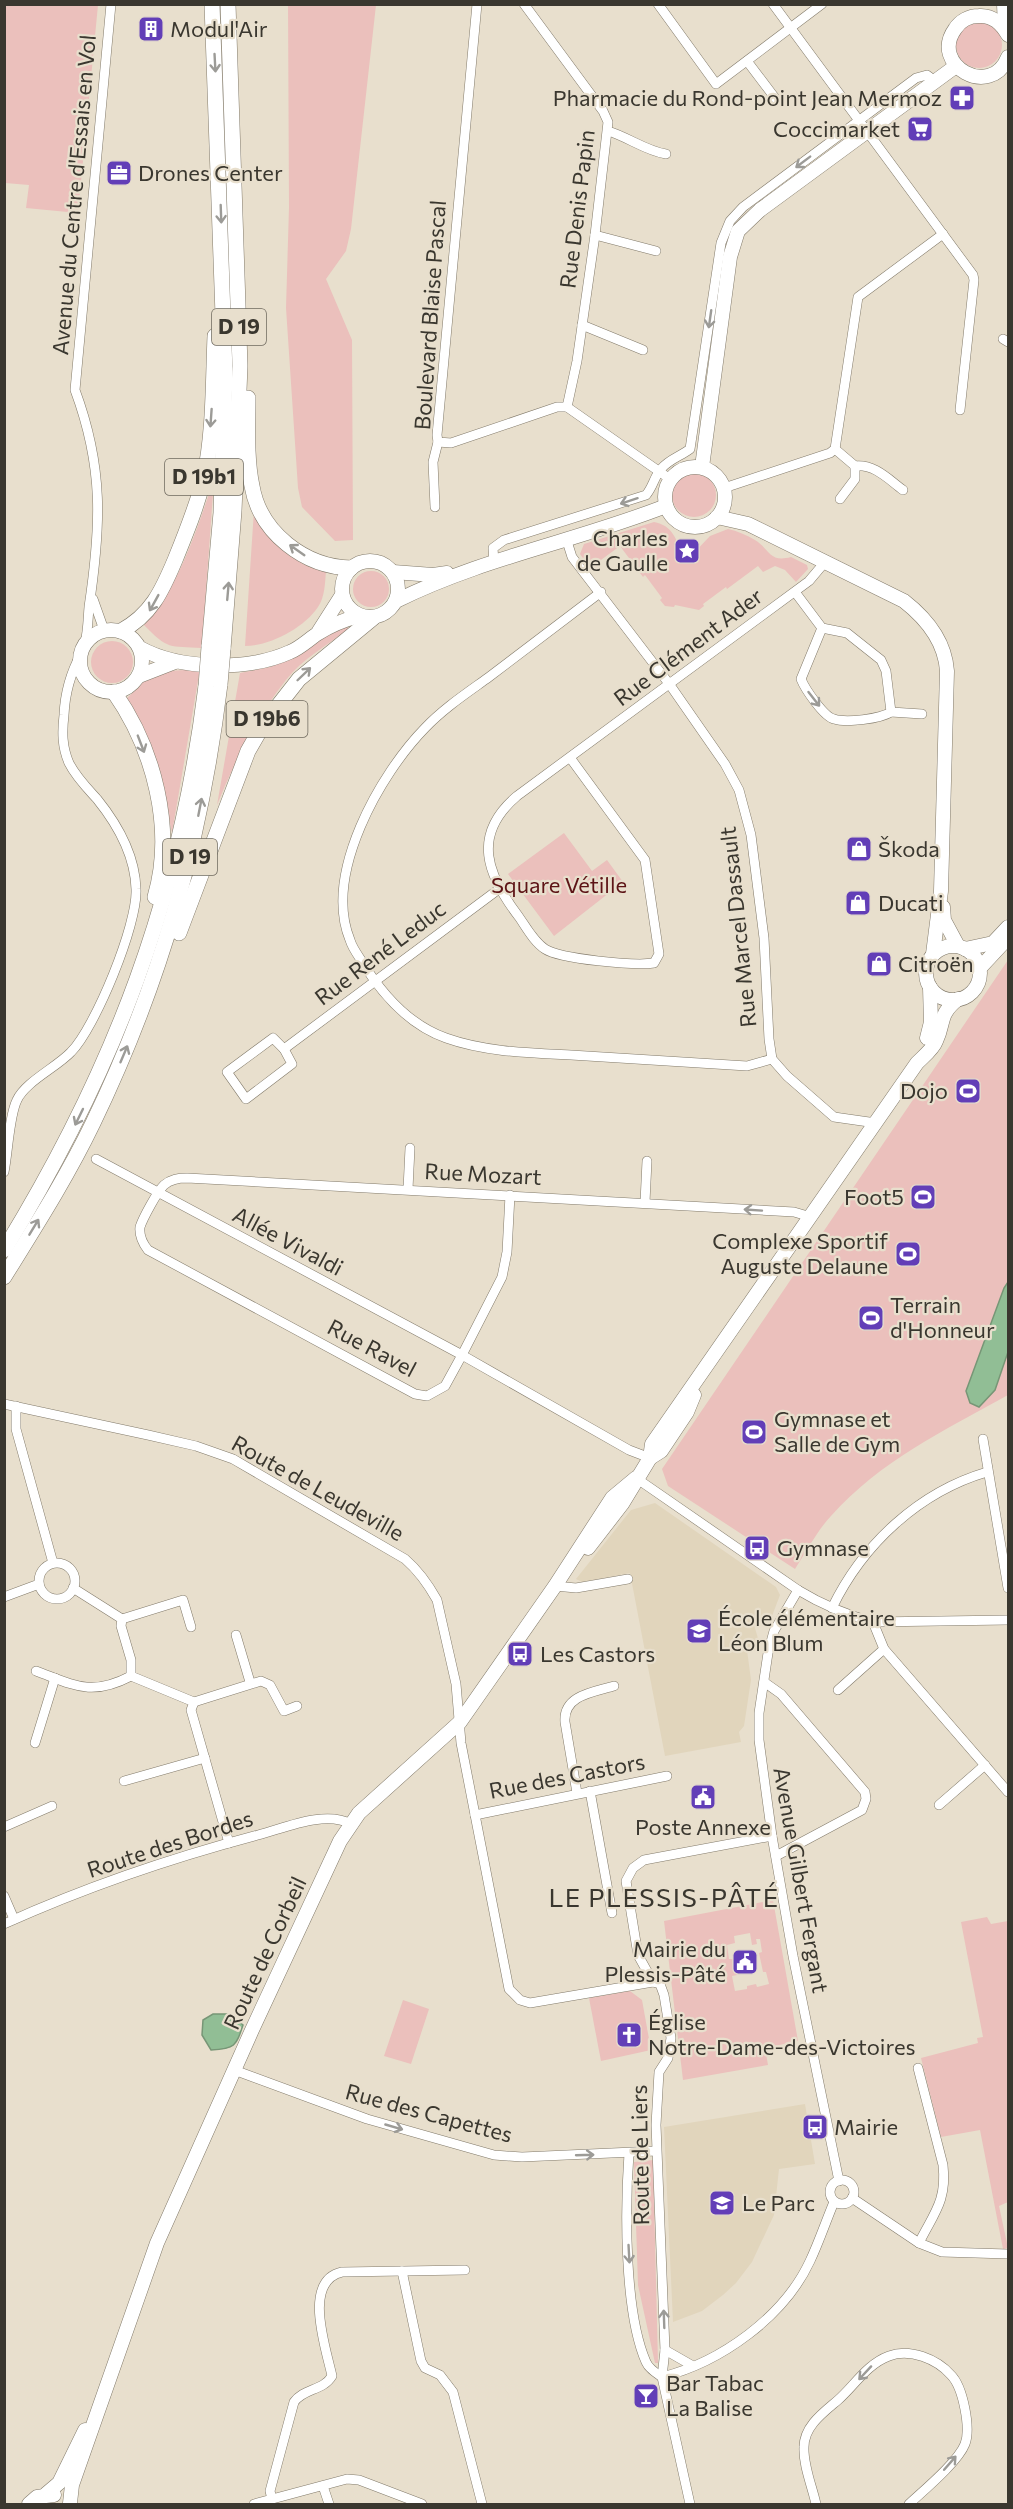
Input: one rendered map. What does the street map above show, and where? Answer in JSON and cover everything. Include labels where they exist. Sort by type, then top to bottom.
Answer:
[{"type":"main road","name":"D 19","points":[[4,1277],[68,1172],[115,1076],[137,1024],[174,918],[193,846],[214,735],[213,685],[225,372],[212,4]]},
{"type":"main road","name":"D 19","points":[[216,648],[234,511],[240,366],[228,7]]},
{"type":"main road","points":[[228,7],[244,196],[249,451],[252,487],[261,513],[283,540],[298,552],[320,564],[351,568]]},
{"type":"main road","name":"D 19b1","points":[[121,631],[135,624],[149,612],[172,567],[197,501],[207,462],[215,329],[224,298]]},
{"type":"main road","name":"D 19b6","points":[[137,1024],[149,1011],[248,751],[263,725],[299,679],[366,617]]},
{"type":"main road","name":"D 19","points":[[4,1250],[70,1136],[115,1040],[143,966],[182,834],[200,736],[213,685]]},
{"type":"main road","points":[[114,692],[130,716],[153,775],[159,801],[163,861],[157,891],[138,956],[143,966]]},
{"type":"street","name":"Avenue du Centre d'Essais en Vol","points":[[93,597],[99,508],[88,426],[75,390],[111,4]]},
{"type":"street","name":"Boulevard Blaise Pascal","points":[[477,4],[436,435],[438,442],[451,443],[557,407],[567,407]]},
{"type":"street","name":"Rue Denis Papin","points":[[524,4],[603,111],[608,122],[595,235],[567,407]]},
{"type":"street","points":[[658,4],[716,84],[822,4]]},
{"type":"street","points":[[773,4],[971,270],[974,280],[960,410]]},
{"type":"street","points":[[1006,31],[1002,4],[962,21],[951,34],[950,51],[956,66],[972,76],[982,77],[1000,70],[1008,57]]},
{"type":"street","points":[[979,12],[1006,31]]},
{"type":"street","points":[[747,61],[775,98]]},
{"type":"street","points":[[494,562],[493,548],[504,540],[646,495],[664,475],[681,470],[702,467],[715,474],[724,488],[724,502],[717,517],[704,526],[689,527],[674,519],[666,506],[664,475],[666,463],[687,452],[692,445],[721,243],[730,221],[743,207],[956,66]]},
{"type":"street","points":[[702,467],[733,241],[748,220],[863,126]]},
{"type":"street","points":[[608,131],[627,137],[655,152],[666,154]]},
{"type":"street","points":[[724,488],[830,453],[835,449],[858,297],[944,234]]},
{"type":"street","points":[[595,235],[656,251]]},
{"type":"street","points":[[582,325],[644,350]]},
{"type":"street","points":[[567,407],[664,475]]},
{"type":"street","points":[[435,507],[433,462],[438,442]]},
{"type":"street","points":[[835,449],[855,466],[865,465],[874,468],[903,490]]},
{"type":"street","points":[[840,499],[855,479],[855,466]]},
{"type":"street","points":[[724,502],[748,524]]},
{"type":"street","points":[[140,648],[175,662],[236,664],[254,662],[291,651],[340,621],[387,612],[396,601],[423,587],[666,506]]},
{"type":"street","points":[[717,517],[748,524],[904,601],[926,619],[944,651],[947,671],[941,891],[933,954],[926,970],[930,987],[942,998],[958,999],[976,986],[979,969],[975,957],[962,948],[944,920],[941,891]]},
{"type":"street","name":"Rue Marcel Dassault","points":[[566,538],[572,557],[670,685],[725,764],[739,790],[748,819],[764,938],[769,1046],[772,1059]]},
{"type":"street","points":[[366,617],[345,603],[342,594],[343,580],[351,568],[362,562],[377,561],[393,572],[398,581],[396,601]]},
{"type":"street","name":"Rue Clément Ader","points":[[571,759],[645,860],[659,954],[654,963],[641,966],[565,956],[546,950],[499,889],[493,876],[488,853],[494,822],[500,812],[517,796],[571,759],[795,592],[816,574],[825,562]]},
{"type":"street","points":[[393,572],[433,575],[476,568]]},
{"type":"street","points":[[601,592],[436,717],[402,756],[379,792],[349,860],[344,899],[350,941],[375,981],[395,1005],[420,1024],[447,1038],[476,1046],[555,1054],[747,1066],[772,1059],[787,1076],[834,1117],[876,1123]]},
{"type":"street","points":[[795,592],[822,628],[848,633],[881,660],[886,671],[891,712]]},
{"type":"street","points":[[316,634],[342,594]]},
{"type":"street","points":[[93,597],[97,615],[104,630]]},
{"type":"street","points":[[93,597],[89,608],[80,666],[84,677],[92,686],[102,691],[114,692],[125,689],[139,676],[175,662]]},
{"type":"street","points":[[822,628],[801,679],[827,716],[834,720],[859,720],[885,716],[891,712],[922,714]]},
{"type":"street","points":[[4,1172],[17,1099],[70,1053],[85,1033],[121,952],[136,900],[133,864],[124,840],[107,812],[76,774],[65,752],[62,736],[65,693],[70,674],[83,649],[94,635],[104,630],[121,631],[133,638],[140,648],[142,665],[139,676]]},
{"type":"street","name":"Rue René Leduc","points":[[284,1049],[499,889]]},
{"type":"street","points":[[933,954],[944,947],[962,948],[993,943],[1008,927]]},
{"type":"street","points":[[979,969],[1008,937]]},
{"type":"street","name":"Route de Corbeil","points":[[917,1063],[931,1022],[930,987]]},
{"type":"street","name":"Route de Corbeil","points":[[71,2504],[72,2484],[157,2243],[340,1841],[351,1824],[378,1795],[460,1722],[555,1586],[612,1498],[636,1478],[650,1458],[660,1451],[687,1412],[707,1366],[917,1063],[937,1040],[944,1013],[958,999]]},
{"type":"street","points":[[273,1038],[284,1049],[292,1064],[246,1099],[226,1072],[273,1038]]},
{"type":"street","points":[[408,1189],[410,1148]]},
{"type":"street","name":"Allée Vivaldi","points":[[96,1159],[462,1354]]},
{"type":"street","points":[[645,1202],[647,1161]]},
{"type":"street","name":"Rue Mozart","points":[[158,1193],[171,1181],[187,1178],[645,1202],[794,1212],[811,1217]]},
{"type":"street","name":"Rue Ravel","points":[[158,1193],[140,1228],[142,1243],[148,1250],[415,1394],[427,1396],[445,1386],[502,1277],[507,1252],[510,1195]]},
{"type":"street","points":[[462,1354],[629,1450],[650,1458]]},
{"type":"street","name":"Route de Leudeville","points":[[4,1404],[158,1437],[233,1459],[405,1559],[424,1579],[437,1600],[456,1684],[460,1722]]},
{"type":"street","points":[[16,1406],[16,1429],[53,1563]]},
{"type":"street","points":[[983,1439],[1008,1588]]},
{"type":"street","points":[[832,1608],[861,1562],[883,1535],[933,1495],[963,1479],[987,1472]]},
{"type":"street","points":[[636,1478],[798,1590],[832,1608],[873,1622],[1008,1620]]},
{"type":"street","points":[[53,1563],[63,1564],[72,1570],[75,1576],[74,1588],[58,1599],[46,1595],[39,1584],[42,1570],[53,1563]]},
{"type":"street","points":[[555,1586],[576,1588],[628,1579]]},
{"type":"street","points":[[4,1597],[39,1584]]},
{"type":"street","points":[[74,1588],[122,1619]]},
{"type":"street","name":"Avenue Gilbert Fergant","points":[[798,1590],[774,1631],[768,1653],[759,1713],[759,1740],[772,1836],[822,2106],[839,2181]]},
{"type":"street","points":[[122,1619],[183,1599],[191,1627]]},
{"type":"street","points":[[122,1619],[121,1626],[131,1660],[130,1677]]},
{"type":"street","points":[[873,1622],[884,1649],[1008,1792]]},
{"type":"street","points":[[236,1635],[250,1682]]},
{"type":"street","points":[[838,1690],[884,1649]]},
{"type":"street","points":[[36,1671],[91,1689],[120,1682],[130,1677],[194,1702],[250,1682],[267,1682],[284,1711],[297,1706]]},
{"type":"street","points":[[35,1743],[55,1678]]},
{"type":"street","points":[[764,1682],[781,1694],[865,1792],[866,1799],[862,1810],[776,1856]]},
{"type":"street","points":[[577,1793],[565,1722],[566,1712],[577,1697],[614,1686]]},
{"type":"street","points":[[194,1702],[191,1710],[229,1843]]},
{"type":"street","points":[[460,1722],[460,1743],[506,1980],[513,1996],[520,2001],[530,2003],[653,1982]]},
{"type":"street","points":[[124,1781],[205,1758]]},
{"type":"street","points":[[939,1805],[985,1765]]},
{"type":"street","name":"Rue des Castors","points":[[475,1815],[667,1776]]},
{"type":"street","points":[[590,1791],[612,1913]]},
{"type":"street","points":[[4,1827],[52,1806]]},
{"type":"street","name":"Route des Bordes","points":[[4,1924],[149,1866],[312,1821],[335,1819],[351,1824]]},
{"type":"street","name":"Route de Liers","points":[[690,2505],[663,2377],[665,2350],[656,2151],[659,2072],[668,2058],[671,2038],[660,1984],[653,1982],[638,1955],[626,1881],[633,1869],[644,1860],[772,1836]]},
{"type":"street","points":[[4,1896],[14,1919]]},
{"type":"street","points":[[918,2068],[945,2179],[942,2202],[919,2243]]},
{"type":"street","name":"Rue des Capettes","points":[[234,2070],[338,2109],[494,2155],[522,2157],[656,2151]]},
{"type":"street","points":[[629,2154],[628,2235],[636,2329],[646,2363],[663,2377],[693,2366],[732,2345],[779,2306],[795,2286],[809,2262],[834,2202],[830,2193],[831,2187],[839,2181],[844,2181],[852,2186],[852,2198]]},
{"type":"street","points":[[852,2198],[919,2243],[942,2252],[1008,2254]]},
{"type":"street","points":[[834,2202],[844,2204],[852,2198]]},
{"type":"street","points":[[272,2499],[270,2491],[294,2402],[299,2395],[328,2383],[332,2376],[318,2310],[325,2280],[332,2274],[342,2272],[465,2270]]},
{"type":"street","points":[[402,2271],[421,2361],[426,2368],[440,2375],[453,2392],[482,2505]]},
{"type":"street","points":[[665,2350],[693,2366]]},
{"type":"street","points":[[816,2505],[803,2445],[809,2428],[873,2364],[890,2355],[916,2354],[936,2362],[952,2376],[961,2394],[967,2423],[965,2445],[909,2505]]},
{"type":"street","name":"Route de Corbeil","points":[[29,2505],[58,2483],[104,2395]]},
{"type":"street","points":[[254,2505],[347,2479],[359,2480],[422,2505]]},
{"type":"street","points":[[323,2486],[329,2505]]},
{"type":"street","points":[[46,2494],[55,2494],[71,2504]]},
{"type":"shaded area","points":[[1008,1282],[1008,1352],[995,1390],[979,1407],[970,1403],[966,1391]]},
{"type":"shaded area","name":"École élémentaire Léon Blum","points":[[655,1503],[776,1587],[780,1595],[772,1616],[753,1621],[759,1642],[747,1650],[751,1680],[744,1726],[739,1732],[741,1742],[665,1756],[630,1573],[582,1582],[576,1579],[631,1510]]},
{"type":"shaded area","points":[[213,2014],[229,2014],[243,2025],[236,2042],[230,2047],[211,2050],[202,2035],[203,2020]]},
{"type":"shaded area","name":"Le Parc","points":[[805,2104],[815,2164],[779,2169],[774,2215],[752,2262],[736,2283],[702,2311],[673,2322],[664,2127]]},
{"type":"green space","points":[[4,5],[98,5],[78,213],[26,208],[29,185],[5,183]]},
{"type":"green space","points":[[288,5],[376,5],[351,229],[346,251],[326,279],[352,340],[353,540],[335,541],[302,507],[298,488],[286,308],[289,207]]},
{"type":"green space","points":[[979,22],[995,29],[1002,45],[995,61],[979,68],[963,61],[956,45],[963,29]]},
{"type":"green space","points":[[694,473],[710,479],[716,495],[710,511],[694,517],[678,511],[672,495],[678,479]]},
{"type":"green space","points":[[214,479],[202,648],[170,645],[164,643],[144,625],[168,592],[186,556]]},
{"type":"green space","points":[[254,510],[288,552],[303,564],[326,571],[322,599],[312,615],[286,634],[265,643],[245,646]]},
{"type":"green space","points":[[654,522],[670,530],[678,544],[681,556],[691,556],[710,536],[728,529],[755,540],[774,557],[791,557],[807,565],[808,569],[796,582],[785,570],[775,566],[763,572],[758,566],[703,604],[704,606],[699,610],[675,605],[674,607],[665,606],[660,600],[662,598],[645,575],[643,577],[620,546],[590,568],[580,554],[584,544]]},
{"type":"green space","points":[[371,571],[384,576],[389,589],[384,602],[371,607],[358,602],[353,589],[358,576]]},
{"type":"green space","points":[[341,626],[350,628],[292,672],[275,694],[247,740],[217,805],[240,673],[270,667],[294,657]]},
{"type":"green space","points":[[112,641],[127,647],[133,662],[127,677],[112,683],[97,677],[91,662],[97,647]]},
{"type":"green space","points":[[200,669],[172,833],[160,777],[127,698],[140,686],[144,678],[168,671]]},
{"type":"green space","name":"Square Vétille","points":[[564,833],[592,871],[607,860],[623,882],[554,936],[508,874]]},
{"type":"green space","name":"Complexe Sportif Auguste Delaune","points":[[1008,960],[1008,1395],[914,1448],[870,1479],[850,1496],[826,1522],[795,1569],[668,1486],[662,1469]]},
{"type":"green space","points":[[773,1900],[798,2041],[765,2048],[768,2065],[683,2080],[664,1921]],"holes":[[[750,1933],[752,1945],[757,1944],[756,1939],[760,1939],[762,1952],[759,1953],[763,1972],[766,1972],[769,1984],[757,1987],[756,1984],[747,1986],[747,1989],[735,1991],[732,1976],[737,1975],[734,1959],[729,1959],[727,1945],[735,1943],[734,1936]]]},
{"type":"green space","points":[[987,1917],[991,1924],[1008,1921],[1008,2202],[999,2206],[1008,2248],[1003,2249],[980,2130],[941,2137],[921,2058],[978,2043],[977,2038],[983,2037],[961,1922]]},
{"type":"green space","points":[[630,1991],[642,2000],[651,2050],[601,2061],[589,1998]]},
{"type":"green space","points":[[403,2000],[429,2009],[411,2064],[384,2056]]},
{"type":"green space","points":[[653,2160],[658,2363],[655,2363],[638,2285],[634,2162]]},
{"type":"place","name":"Modul'Air","points":[[151,29]]},
{"type":"place","name":"Pharmacie du Rond-point Jean Mermoz","points":[[962,98]]},
{"type":"place","name":"Coccimarket","points":[[920,129]]},
{"type":"place","name":"Drones Center","points":[[119,173]]},
{"type":"place","name":"Charles de Gaulle","points":[[687,551]]},
{"type":"place","name":"Škoda","points":[[859,849]]},
{"type":"place","name":"Ducati","points":[[858,903]]},
{"type":"place","name":"Citroën","points":[[879,964]]},
{"type":"place","name":"Dojo","points":[[968,1091]]},
{"type":"place","name":"Foot5","points":[[923,1197]]},
{"type":"place","name":"Complexe Sportif Auguste Delaune","points":[[908,1254]]},
{"type":"place","name":"Terrain d'Honneur","points":[[871,1318]]},
{"type":"place","name":"Gymnase et Salle de Gym","points":[[754,1432]]},
{"type":"place","name":"Gymnase","points":[[757,1548]]},
{"type":"place","name":"École élémentaire Léon Blum","points":[[699,1631]]},
{"type":"place","name":"Les Castors","points":[[520,1654]]},
{"type":"place","name":"Poste Annexe","points":[[703,1797]]},
{"type":"place","name":"Mairie du Plessis-Pâté","points":[[745,1962]]},
{"type":"place","name":"Église Notre-Dame-des-Victoires","points":[[629,2035]]},
{"type":"place","name":"Mairie","points":[[815,2127]]},
{"type":"place","name":"Le Parc","points":[[722,2203]]},
{"type":"place","name":"Bar Tabac La Balise","points":[[646,2396]]},
{"type":"district","name":"LE PLESSIS-PÂTÉ","points":[[664,1898]]}]
